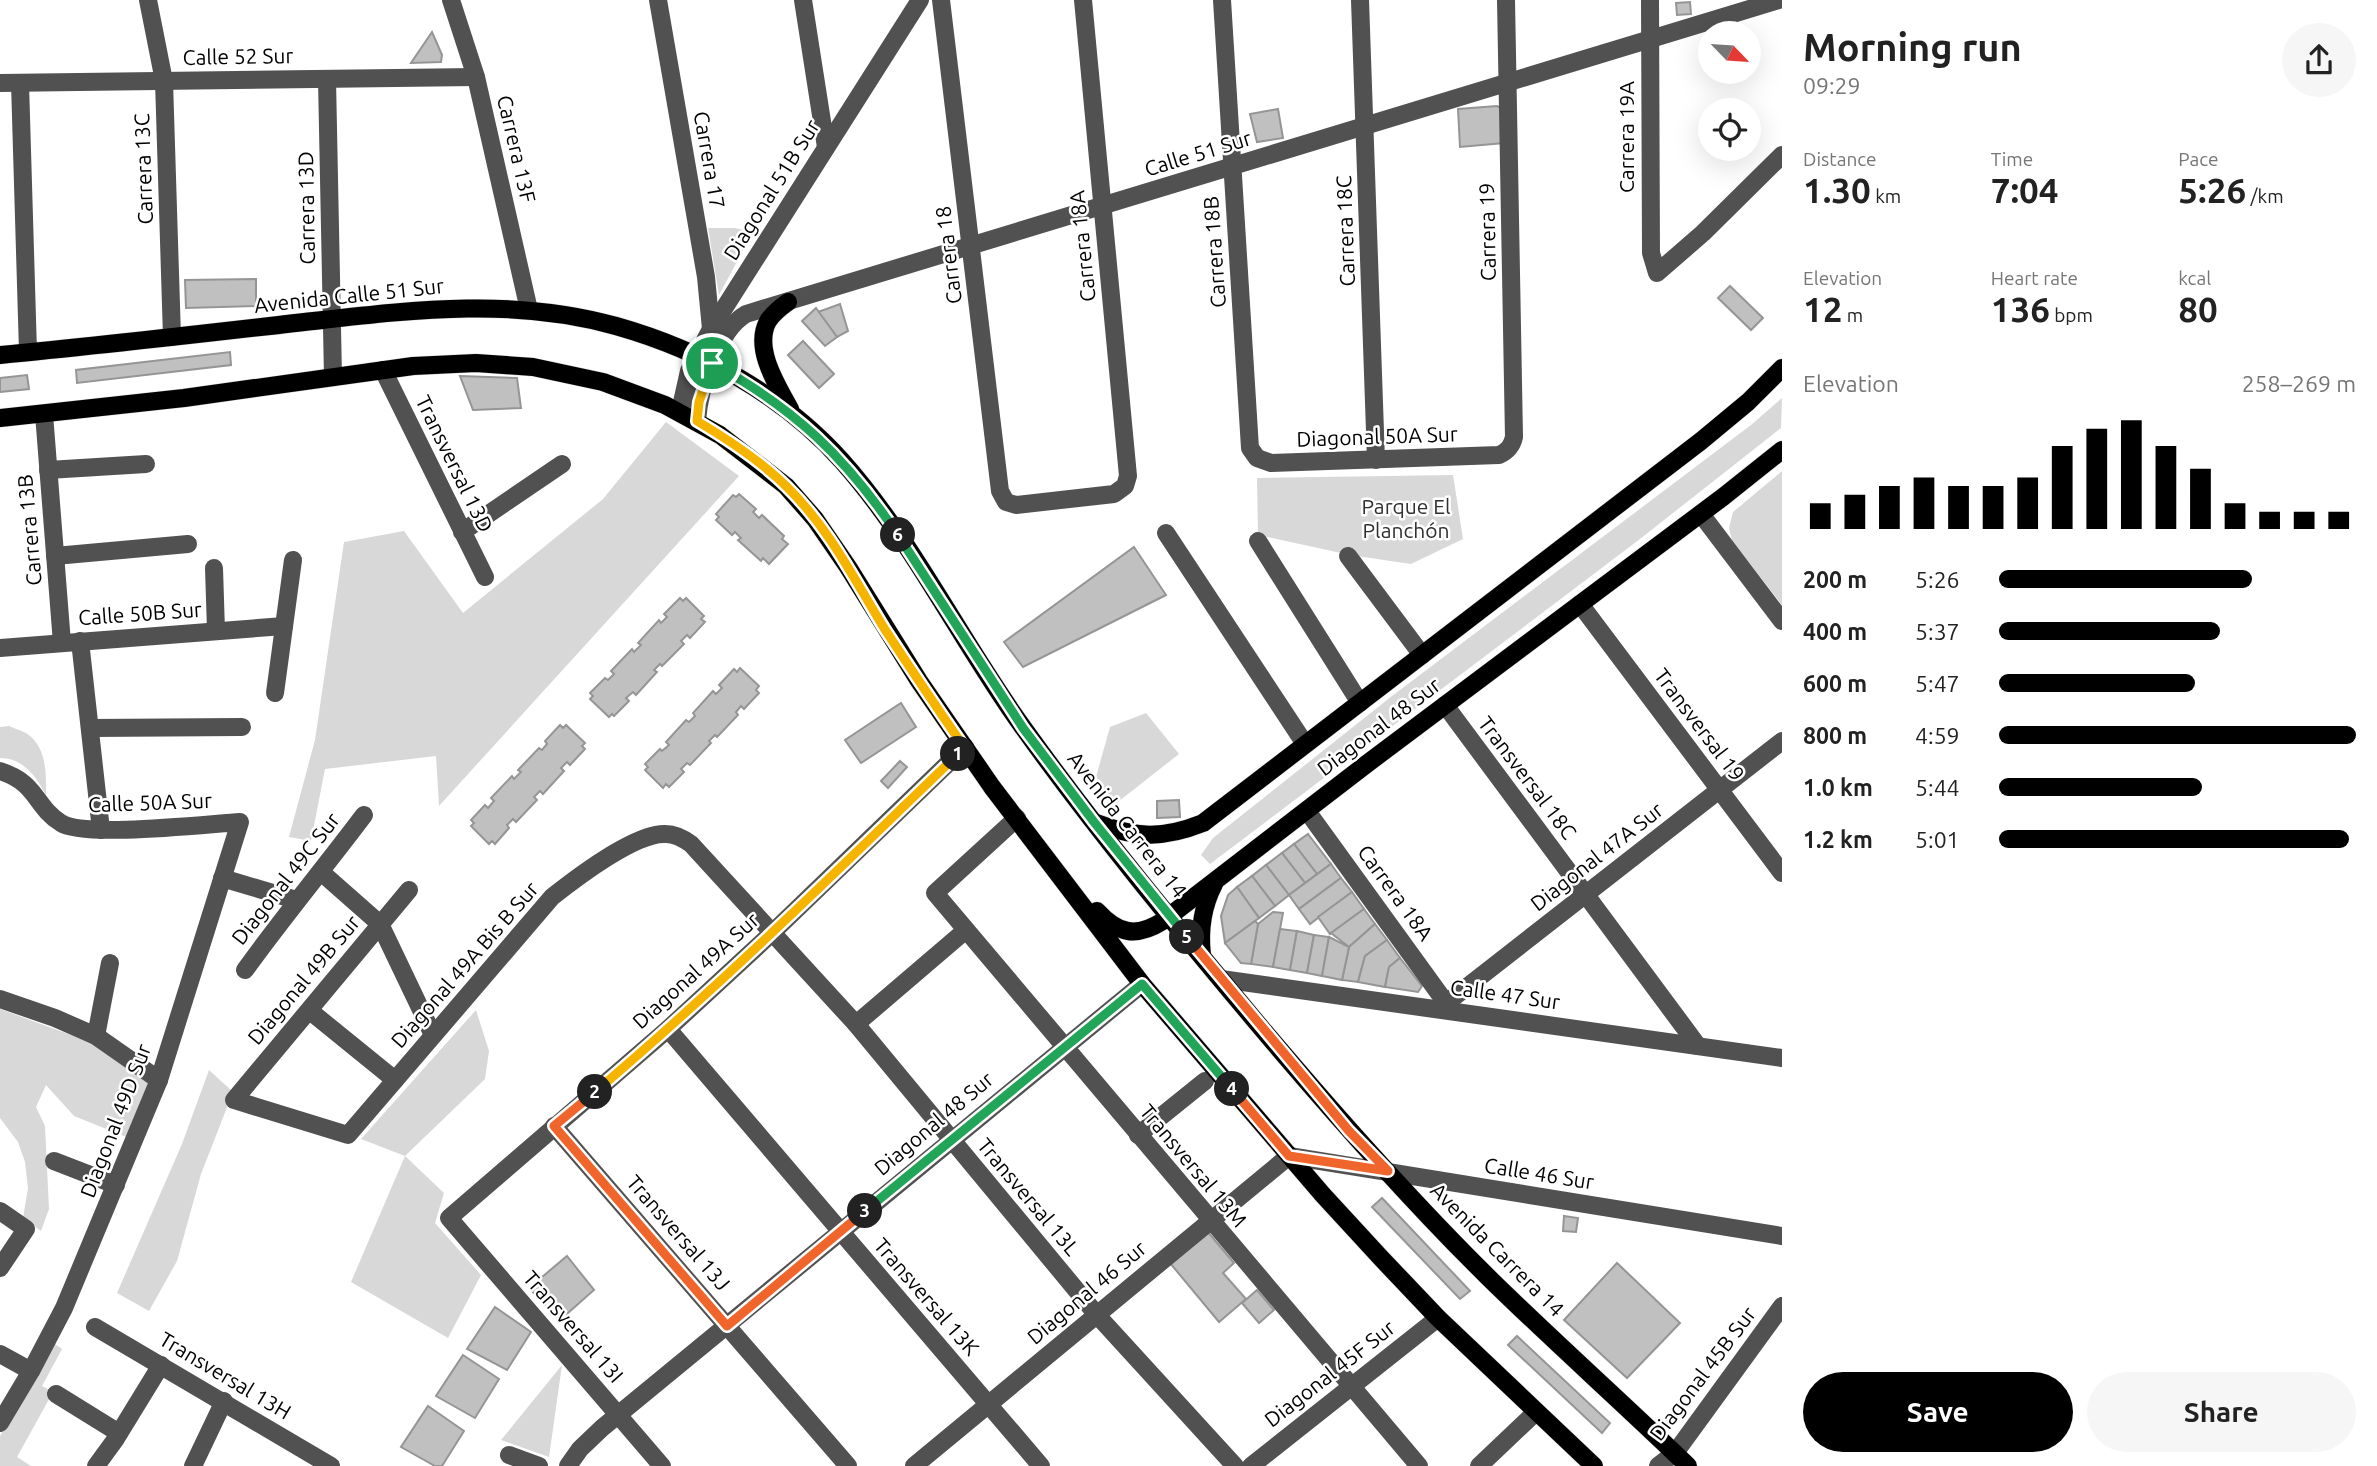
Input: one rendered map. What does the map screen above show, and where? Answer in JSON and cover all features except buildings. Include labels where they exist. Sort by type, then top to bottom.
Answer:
[{"type":"main road","points":[[788,302],[773,314],[766,325],[765,351],[770,369],[794,415]]},
{"type":"main road","name":"Avenida Calle 51 Sur","points":[[0,355],[455,308],[529,310],[613,325],[654,338],[704,359]]},
{"type":"main road","name":"Avenida Carrera 14","points":[[704,359],[751,384],[794,415],[840,459],[889,522],[1003,699],[1094,822],[1221,979],[1349,1131],[1520,1308],[1682,1460]]},
{"type":"main road","points":[[0,418],[184,398],[443,363],[508,364],[603,382],[645,396],[697,421],[769,471],[816,519],[964,747],[1142,984],[1289,1156],[1438,1318],[1594,1466]]},
{"type":"main road","name":"Diagonal 48 Sur","points":[[1094,822],[1130,834],[1166,835],[1188,829],[1225,808],[1701,441],[1748,402],[1782,368]]},
{"type":"main road","name":"Diagonal 48 Sur","points":[[1017,818],[1108,922],[1126,931],[1152,928],[1782,450]]},
{"type":"main road","points":[[1202,955],[1200,927],[1203,910],[1217,879]]},
{"type":"street","name":"Carrera 13C","points":[[148,0],[164,81],[173,337]]},
{"type":"street","name":"Carrera 13F","points":[[451,0],[476,76],[529,310]]},
{"type":"street","name":"Carrera 17","points":[[658,0],[706,277],[711,329]]},
{"type":"street","points":[[803,0],[827,147]]},
{"type":"street","name":"Diagonal 51B Sur","points":[[680,411],[682,394],[704,359],[711,329],[920,0]]},
{"type":"street","name":"Carrera 18","points":[[941,0],[1000,491],[1006,502]]},
{"type":"street","name":"Carrera 18A","points":[[1006,502],[1016,505],[1114,494],[1125,486],[1128,476],[1083,0]]},
{"type":"street","name":"Carrera 18B","points":[[1222,0],[1250,448],[1257,458]]},
{"type":"street","name":"Carrera 18C","points":[[1360,0],[1376,460]]},
{"type":"street","name":"Carrera 19","points":[[1499,455],[1506,452],[1514,437],[1506,0]]},
{"type":"street","name":"Carrera 19A","points":[[1650,0],[1651,253],[1657,273],[1703,233],[1782,155]]},
{"type":"street","name":"Calle 51 Sur","points":[[697,421],[704,359],[721,344],[738,319],[746,314],[1779,0]]},
{"type":"street","name":"Calle 52 Sur","points":[[0,83],[476,76]]},
{"type":"street","name":"Carrera 13D","points":[[327,79],[333,377]]},
{"type":"street","points":[[20,83],[28,352]]},
{"type":"street","name":"Transversal 13D","points":[[383,370],[485,577]]},
{"type":"street","name":"Carrera 13B","points":[[44,414],[55,556],[89,728],[101,830]]},
{"type":"street","name":"Diagonal 50A Sur","points":[[1257,458],[1271,463],[1499,455]]},
{"type":"street","points":[[48,470],[146,464]]},
{"type":"street","points":[[462,532],[562,464]]},
{"type":"street","points":[[1700,514],[1782,621]]},
{"type":"street","points":[[1166,533],[1306,744]]},
{"type":"street","points":[[1258,541],[1360,703]]},
{"type":"street","points":[[55,556],[188,544]]},
{"type":"street","points":[[1348,556],[1422,655]]},
{"type":"street","points":[[275,693],[293,561]]},
{"type":"street","points":[[214,568],[216,631]]},
{"type":"street","name":"Transversal 19","points":[[1580,604],[1782,873]]},
{"type":"street","name":"Calle 50B Sur","points":[[0,648],[284,626]]},
{"type":"street","name":"Transversal 18C","points":[[1445,705],[1698,1045]]},
{"type":"street","points":[[89,728],[242,727]]},
{"type":"street","name":"Diagonal 47A Sur","points":[[1443,1006],[1782,741]]},
{"type":"street","name":"Diagonal 49A Sur","points":[[449,1218],[667,1029],[772,933],[964,747]]},
{"type":"street","name":"Calle 50A Sur","points":[[0,771],[25,783],[62,825],[74,828],[101,830],[240,822]]},
{"type":"street","name":"Carrera 18A","points":[[1307,811],[1443,1006]]},
{"type":"street","name":"Diagonal 49C Sur","points":[[245,970],[296,900],[364,815]]},
{"type":"street","name":"Transversal 13M","points":[[1017,818],[935,893],[1419,1466]]},
{"type":"street","name":"Diagonal 49D Sur","points":[[0,1423],[64,1308],[159,1080],[240,822]]},
{"type":"street","name":"Diagonal 49A Bis B Sur","points":[[348,1135],[552,897],[582,874],[620,851],[653,835],[673,835]]},
{"type":"street","name":"Transversal 13L","points":[[673,835],[691,844],[856,1024],[1097,1315],[1235,1466]]},
{"type":"street","points":[[321,872],[380,924],[433,1035]]},
{"type":"street","points":[[222,878],[296,900]]},
{"type":"street","name":"Diagonal 49B Sur","points":[[348,1135],[234,1100],[409,890]]},
{"type":"street","points":[[856,1024],[966,930]]},
{"type":"street","points":[[96,1036],[110,963]]},
{"type":"street","name":"Calle 47 Sur","points":[[1221,979],[1443,1006],[1782,1058]]},
{"type":"street","name":"Diagonal 48 Sur","points":[[568,1466],[580,1449],[602,1428],[1142,984]]},
{"type":"street","points":[[0,999],[96,1036],[159,1080]]},
{"type":"street","points":[[310,1011],[395,1080]]},
{"type":"street","name":"Transversal 13K","points":[[667,1029],[1041,1466]]},
{"type":"street","points":[[1138,1135],[1205,1081]]},
{"type":"street","name":"Transversal 13J","points":[[554,1126],[848,1466]]},
{"type":"street","name":"Calle 46 Sur","points":[[1289,1156],[1782,1236]]},
{"type":"street","name":"Diagonal 46 Sur","points":[[914,1466],[1289,1156]]},
{"type":"street","points":[[54,1161],[116,1185]]},
{"type":"street","points":[[0,1210],[26,1229],[0,1268]]},
{"type":"street","name":"Transversal 13I","points":[[449,1218],[662,1466]]},
{"type":"street","name":"Diagonal 45B Sur","points":[[1658,1466],[1682,1460],[1782,1306]]},
{"type":"street","name":"Diagonal 45F Sur","points":[[1251,1466],[1438,1318]]},
{"type":"street","name":"Transversal 13H","points":[[95,1327],[331,1466]]},
{"type":"street","points":[[0,1354],[30,1371]]},
{"type":"street","points":[[96,1466],[160,1365]]},
{"type":"street","points":[[56,1394],[119,1433]]},
{"type":"street","points":[[193,1466],[224,1401]]},
{"type":"street","points":[[1479,1466],[1536,1412]]},
{"type":"street","points":[[509,1455],[539,1466]]},
{"type":"green space","points":[[708,228],[735,228],[753,232],[719,295]]},
{"type":"green space","points":[[1782,398],[1781,428],[1640,539],[1210,864],[1201,855],[1213,838],[1392,696],[1751,425]]},
{"type":"green space","points":[[666,422],[739,476],[439,806],[436,756],[325,769],[311,841],[289,837],[315,740],[344,542],[404,531],[463,613],[603,499]]},
{"type":"green space","points":[[1782,471],[1782,605],[1732,540],[1729,528],[1733,512]]},
{"type":"green space","name":"Parque El Planchón","points":[[1453,475],[1463,539],[1411,564],[1350,555],[1258,535],[1257,478]]},
{"type":"green space","points":[[1146,713],[1179,754],[1114,805],[1096,777],[1110,727]]},
{"type":"green space","points":[[9,726],[28,734],[40,748],[46,795],[28,769],[15,761],[0,758],[0,727]]},
{"type":"green space","points":[[0,1009],[93,1043],[153,1085],[129,1138],[74,1116],[46,1085],[36,1107],[45,1126],[49,1209],[41,1231],[23,1218],[28,1188],[25,1162],[18,1142],[0,1118]]},
{"type":"green space","points":[[476,1010],[489,1051],[485,1079],[405,1156],[361,1139]]},
{"type":"green space","points":[[209,1070],[233,1092],[201,1174],[177,1261],[149,1311],[117,1293],[182,1144]]},
{"type":"green space","points":[[405,1156],[444,1193],[435,1223],[481,1275],[448,1338],[351,1282]]},
{"type":"green space","points":[[55,1344],[62,1349],[42,1386],[53,1392],[17,1457],[31,1466],[0,1466],[0,1436]]},
{"type":"green space","points":[[562,1365],[549,1457],[501,1440]]},
{"type":"route","points":[[712,363],[751,384],[794,415],[840,459],[889,522],[1023,728],[1094,822],[1260,1026],[1349,1131],[1388,1171],[1289,1156],[1142,984],[727,1326],[554,1126],[667,1029],[772,933],[964,747],[816,519],[769,471],[697,421],[699,402],[712,363]]}]
